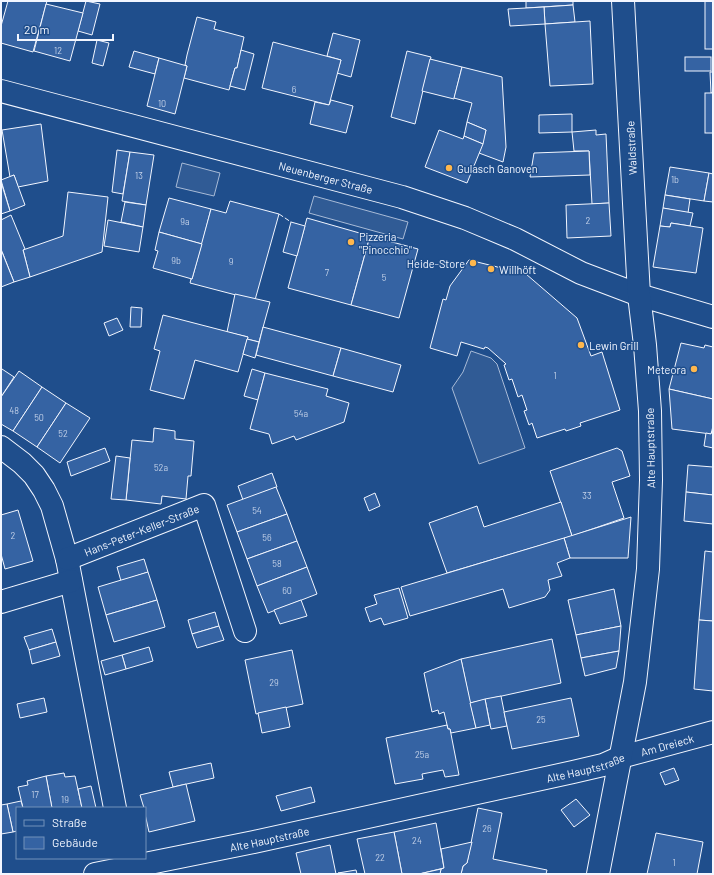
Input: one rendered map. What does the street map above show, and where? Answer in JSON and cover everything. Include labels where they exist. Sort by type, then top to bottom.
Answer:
[{"type":"street","name":"Waldstraße","points":[[623,1],[639,295]]},
{"type":"street","name":"Neuenberger Straße","points":[[1,91],[402,197],[482,225],[515,239],[581,273],[639,295],[713,316]]},
{"type":"street","name":"Alte Hauptstraße","points":[[95,874],[126,863],[262,841],[565,774],[603,765],[621,756],[635,682],[648,569],[651,480],[650,411],[645,345],[639,295]]},
{"type":"street","points":[[1,447],[22,463],[34,475],[52,506],[67,559],[115,807]]},
{"type":"street","name":"Hans-Peter-Keller-Straße","points":[[67,559],[204,505],[245,631]]},
{"type":"street","points":[[1,602],[71,581]]},
{"type":"street","name":"Am Dreieck","points":[[621,756],[713,732]]},
{"type":"street","points":[[598,874],[621,756]]},
{"type":"shaded area","points":[[182,163],[220,173],[214,196],[176,187]]},
{"type":"shaded area","points":[[314,196],[408,222],[403,239],[309,213]]},
{"type":"shaded area","points":[[471,351],[491,358],[497,364],[525,448],[479,464],[452,388],[463,372]]},
{"type":"building","points":[[8,1],[47,1],[33,52],[1,43],[1,26]]},
{"type":"building","points":[[86,1],[100,4],[92,35],[78,31]]},
{"type":"building","points":[[526,1],[573,1],[573,5],[526,8]]},
{"type":"building","points":[[705,1],[713,1],[713,49],[705,49]]},
{"type":"building","points":[[46,4],[83,13],[70,61],[34,51]]},
{"type":"building","points":[[573,5],[575,22],[545,24],[544,7]]},
{"type":"building","points":[[544,7],[545,24],[510,26],[508,9]]},
{"type":"building","points":[[197,17],[216,22],[214,29],[244,37],[237,68],[235,68],[229,90],[184,78],[187,66],[185,65],[187,55]]},
{"type":"building","points":[[590,21],[593,84],[550,86],[545,24]]},
{"type":"building","points":[[333,33],[360,40],[351,77],[337,73],[341,60],[327,56]]},
{"type":"building","points":[[97,40],[109,43],[103,66],[92,63]]},
{"type":"building","points":[[273,42],[341,60],[329,105],[262,88]]},
{"type":"building","points":[[241,50],[254,54],[245,90],[230,86],[235,68],[237,68]]},
{"type":"building","points":[[134,51],[159,58],[155,74],[129,67]]},
{"type":"building","points":[[407,51],[431,57],[415,124],[391,117]]},
{"type":"building","points":[[685,57],[711,57],[711,71],[685,71]]},
{"type":"building","points":[[159,58],[187,66],[175,114],[147,106]]},
{"type":"building","points":[[430,59],[462,67],[454,99],[422,91]]},
{"type":"building","points":[[462,67],[502,77],[506,147],[503,162],[479,153],[486,130],[467,122],[472,103],[454,98]]},
{"type":"building","points":[[710,72],[713,72],[713,93],[711,93]]},
{"type":"building","points":[[705,93],[713,93],[713,133],[705,133]]},
{"type":"building","points":[[331,100],[353,106],[346,133],[310,124],[315,102],[329,105]]},
{"type":"building","points":[[572,114],[572,132],[539,133],[539,115]]},
{"type":"building","points":[[467,122],[486,130],[483,144],[464,136]]},
{"type":"building","points":[[41,124],[48,181],[18,187],[14,175],[10,177],[2,130]]},
{"type":"building","points":[[439,130],[463,139],[464,136],[483,144],[467,183],[425,167]]},
{"type":"building","points":[[596,130],[596,135],[606,134],[609,203],[592,204],[589,151],[574,151],[572,132]]},
{"type":"building","points":[[117,150],[130,152],[123,194],[112,192]]},
{"type":"building","points":[[589,151],[590,175],[530,177],[534,153]]},
{"type":"building","points":[[130,152],[154,155],[146,205],[122,201]]},
{"type":"building","points":[[670,167],[709,173],[704,201],[665,195]]},
{"type":"building","points":[[709,173],[713,174],[713,202],[704,201]]},
{"type":"building","points":[[14,175],[25,205],[10,211],[1,180]]},
{"type":"building","points":[[1,182],[10,211],[1,214]]},
{"type":"building","points":[[68,192],[108,197],[102,252],[30,277],[23,250],[63,236]]},
{"type":"building","points":[[665,195],[690,199],[688,213],[663,208]]},
{"type":"building","points":[[169,198],[211,209],[202,244],[159,232]]},
{"type":"building","points":[[230,201],[279,214],[255,300],[190,283],[211,209],[226,213]]},
{"type":"building","points":[[125,202],[146,205],[143,227],[121,222]]},
{"type":"building","points":[[609,203],[611,236],[567,238],[566,205]]},
{"type":"building","points":[[663,208],[693,213],[690,226],[671,223],[670,227],[660,226]]},
{"type":"building","points":[[11,215],[25,249],[23,250],[30,277],[14,282],[1,249],[1,220]]},
{"type":"building","points":[[307,218],[370,236],[351,305],[288,288]]},
{"type":"building","points":[[108,220],[143,227],[139,252],[104,246]]},
{"type":"building","points":[[291,222],[305,226],[297,256],[283,252]]},
{"type":"building","points":[[671,223],[703,228],[696,273],[653,267],[660,226],[670,227]]},
{"type":"building","points":[[159,232],[202,244],[192,279],[153,268],[158,251],[155,250]]},
{"type":"building","points":[[370,236],[418,249],[399,318],[351,305]]},
{"type":"building","points":[[1,252],[14,282],[1,287]]},
{"type":"building","points":[[469,260],[526,274],[577,318],[591,356],[602,352],[620,410],[580,423],[581,426],[566,431],[565,429],[537,438],[532,423],[529,425],[524,411],[527,410],[522,395],[518,397],[512,379],[509,380],[504,365],[506,364],[488,348],[485,347],[484,349],[461,342],[457,356],[430,348],[443,299],[446,300],[450,286]]},
{"type":"building","points":[[235,294],[270,302],[259,342],[247,339],[248,337],[227,332]]},
{"type":"building","points":[[131,307],[142,308],[141,327],[130,327]]},
{"type":"building","points":[[163,315],[248,337],[238,372],[195,360],[184,399],[150,390],[160,351],[154,349]]},
{"type":"building","points":[[117,318],[123,330],[109,336],[104,323]]},
{"type":"building","points":[[263,327],[341,348],[333,376],[256,355]]},
{"type":"building","points":[[247,339],[259,342],[255,358],[243,354]]},
{"type":"building","name":"Meteora","points":[[681,343],[704,348],[705,345],[713,347],[713,399],[669,389]]},
{"type":"building","points":[[341,348],[401,365],[393,392],[333,376]]},
{"type":"building","points":[[2,369],[14,377],[1,397],[1,371]]},
{"type":"building","points":[[252,369],[265,373],[258,400],[244,396]]},
{"type":"building","points":[[19,371],[42,387],[13,431],[1,424],[1,397]]},
{"type":"building","points":[[265,373],[328,389],[326,396],[349,403],[344,422],[296,440],[294,436],[272,444],[269,434],[250,429]]},
{"type":"building","points":[[42,387],[66,403],[37,447],[13,431]]},
{"type":"building","points":[[669,389],[713,399],[713,426],[711,434],[672,429]]},
{"type":"building","points":[[66,403],[90,418],[60,463],[37,447]]},
{"type":"building","points":[[154,428],[175,431],[175,439],[194,441],[191,476],[188,476],[186,499],[162,496],[161,504],[126,500],[132,440],[153,442]]},
{"type":"building","points":[[712,431],[713,448],[704,446],[706,433],[711,434]]},
{"type":"building","points":[[105,448],[110,461],[71,476],[67,462]]},
{"type":"building","points":[[617,448],[622,451],[630,476],[612,482],[624,518],[572,536],[550,471]]},
{"type":"building","points":[[116,456],[130,458],[126,500],[111,499]]},
{"type":"building","points":[[688,465],[713,467],[713,495],[686,492]]},
{"type":"building","points":[[272,473],[277,487],[243,500],[238,486]]},
{"type":"building","points":[[276,487],[287,514],[237,532],[227,505]]},
{"type":"building","points":[[686,492],[713,495],[713,524],[684,521]]},
{"type":"building","points":[[375,493],[380,506],[369,511],[364,498]]},
{"type":"building","points":[[561,502],[572,536],[447,573],[429,523],[477,506],[484,527]]},
{"type":"building","points":[[18,510],[33,561],[5,569],[1,554],[1,515]]},
{"type":"building","points":[[287,514],[297,541],[247,559],[237,532]]},
{"type":"building","points":[[631,517],[628,558],[570,558],[564,538]]},
{"type":"building","points":[[564,538],[570,558],[557,563],[562,576],[548,580],[550,590],[545,597],[509,608],[503,589],[410,616],[401,587]]},
{"type":"building","points":[[297,541],[307,567],[257,586],[247,559]]},
{"type":"building","points":[[705,551],[713,552],[713,621],[699,620]]},
{"type":"building","points":[[144,559],[148,572],[121,581],[117,567]]},
{"type":"building","points":[[307,567],[317,594],[268,613],[257,586]]},
{"type":"building","points":[[148,572],[157,600],[106,615],[98,587]]},
{"type":"building","points":[[399,588],[408,618],[384,625],[381,618],[370,622],[365,608],[377,604],[374,595]]},
{"type":"building","points":[[614,589],[621,626],[576,635],[568,600]]},
{"type":"building","points":[[157,600],[165,627],[114,642],[106,615]]},
{"type":"building","points":[[301,600],[307,616],[280,624],[274,610]]},
{"type":"building","points":[[215,612],[219,626],[192,634],[188,620]]},
{"type":"building","points":[[699,620],[713,621],[713,691],[694,689]]},
{"type":"building","points":[[219,626],[224,640],[197,648],[192,634]]},
{"type":"building","points":[[621,626],[619,651],[581,658],[576,635]]},
{"type":"building","points":[[52,629],[56,642],[29,650],[24,637]]},
{"type":"building","points":[[552,639],[561,683],[470,703],[461,659]]},
{"type":"building","points":[[56,642],[60,656],[32,664],[29,650]]},
{"type":"building","points":[[149,647],[153,661],[126,669],[122,655]]},
{"type":"building","points":[[292,650],[303,704],[256,714],[245,660]]},
{"type":"building","points":[[619,651],[616,668],[585,676],[581,658]]},
{"type":"building","points":[[122,655],[126,669],[105,675],[101,661]]},
{"type":"building","points":[[461,659],[476,728],[451,733],[450,729],[448,729],[444,712],[439,714],[438,710],[432,712],[424,673]]},
{"type":"building","points":[[501,696],[507,726],[491,729],[485,699]]},
{"type":"building","points":[[44,698],[47,712],[20,718],[17,704]]},
{"type":"building","points":[[571,698],[579,736],[512,749],[504,712]]},
{"type":"building","points":[[485,699],[490,725],[476,728],[470,703]]},
{"type":"building","points":[[286,707],[290,727],[262,733],[258,713]]},
{"type":"building","points":[[447,725],[448,729],[450,729],[459,775],[445,777],[443,770],[422,774],[423,779],[395,784],[386,738]]},
{"type":"building","points":[[211,763],[214,778],[173,787],[169,772]]},
{"type":"building","points":[[674,768],[679,780],[665,785],[660,773]]},
{"type":"building","points":[[64,773],[65,777],[75,776],[82,807],[52,807],[46,776]]},
{"type":"building","points":[[46,776],[52,807],[23,807],[18,787],[28,785],[27,781]]},
{"type":"building","points":[[186,784],[195,821],[149,832],[146,818],[146,807],[144,807],[140,795]]},
{"type":"building","points":[[91,786],[96,807],[82,807],[78,789]]},
{"type":"building","points":[[311,787],[315,802],[281,811],[276,796]]},
{"type":"building","points":[[576,799],[590,815],[574,827],[561,810]]},
{"type":"building","points":[[21,801],[23,807],[16,807],[16,831],[13,832],[7,804]]},
{"type":"building","points":[[7,804],[13,832],[1,834],[1,805]]},
{"type":"building","points":[[478,808],[502,813],[493,859],[547,870],[546,874],[461,874],[463,866],[467,863]]},
{"type":"building","points":[[436,823],[444,868],[419,874],[402,874],[394,832]]},
{"type":"building","points":[[394,832],[402,874],[365,874],[357,839]]},
{"type":"building","points":[[656,833],[703,842],[697,874],[647,874]]},
{"type":"building","points":[[472,842],[467,863],[463,866],[461,874],[440,874],[441,869],[444,868],[441,849]]},
{"type":"building","points":[[330,845],[336,874],[301,874],[296,853]]},
{"type":"building","points":[[441,869],[440,874],[419,874]]},
{"type":"building","points":[[356,870],[357,874],[338,873]]},
{"type":"fence","points":[[279,214],[291,222]]},
{"type":"place","name":"Gulasch Ganoven","points":[[449,168]]},
{"type":"place","name":"Pizzeria \"Pinocchio\"","points":[[351,242]]},
{"type":"place","name":"Heide-Store","points":[[473,263]]},
{"type":"place","name":"Willhöft","points":[[491,269]]},
{"type":"place","name":"Lewin Grill","points":[[581,345]]},
{"type":"place","name":"Meteora","points":[[694,369]]}]
